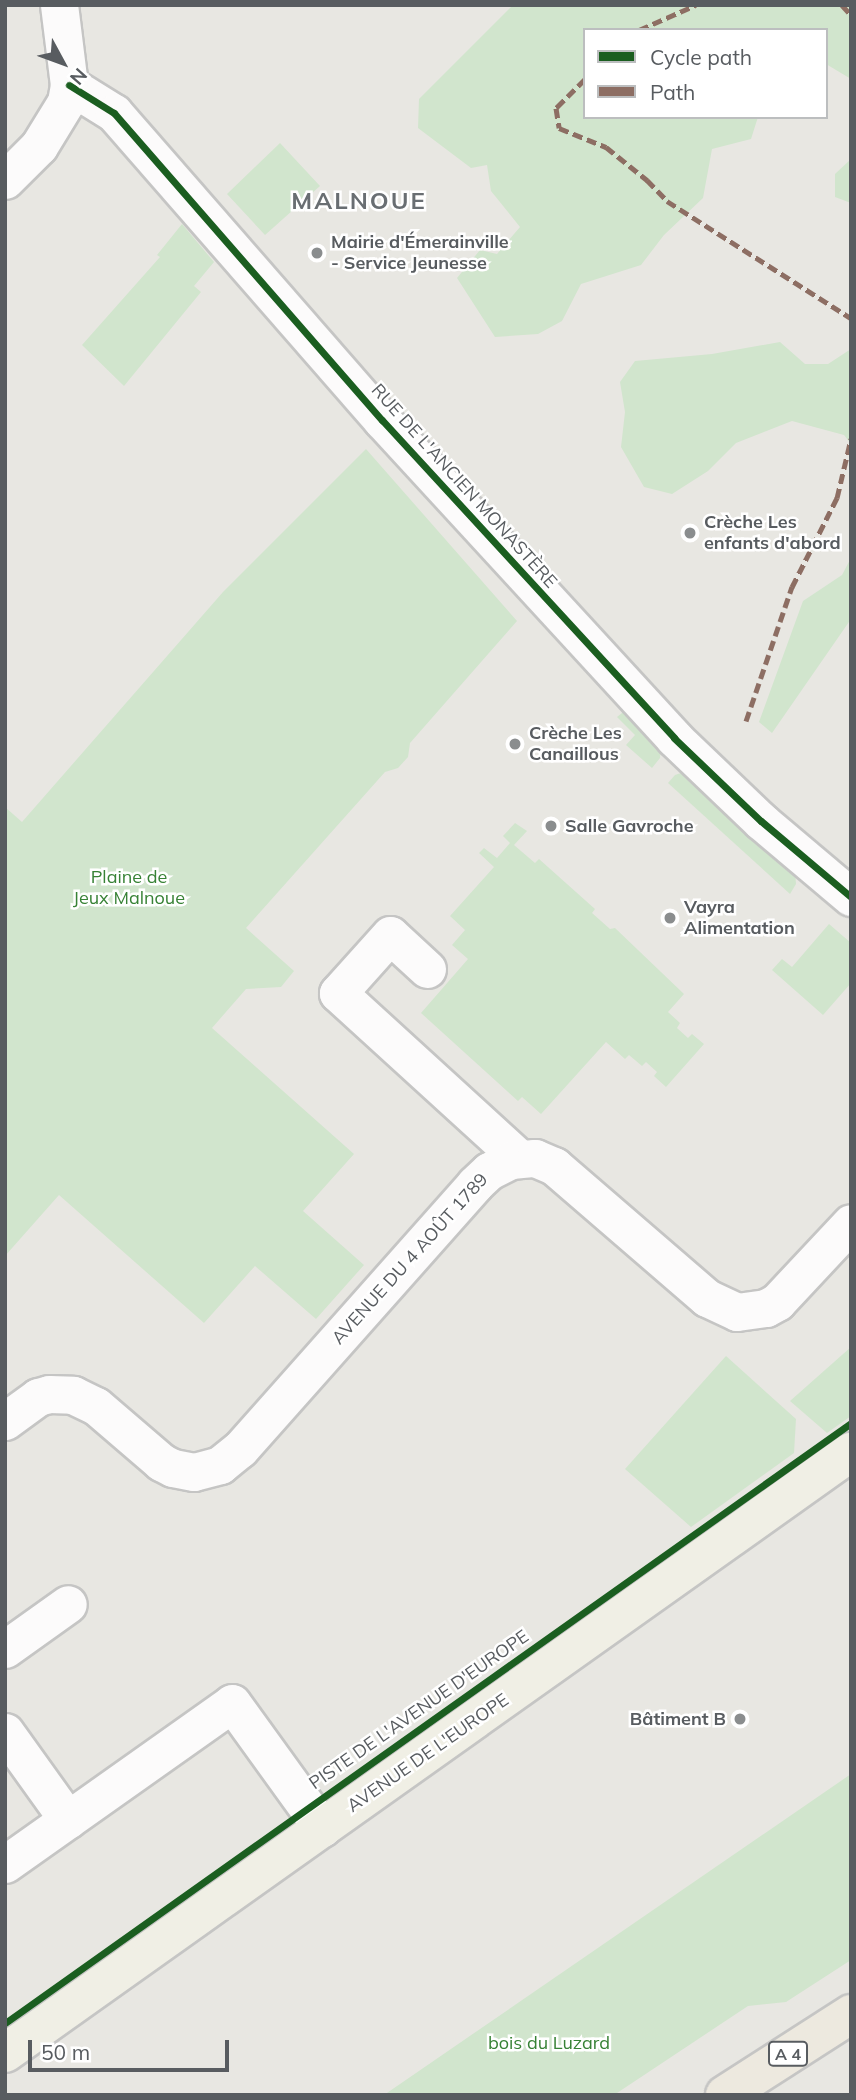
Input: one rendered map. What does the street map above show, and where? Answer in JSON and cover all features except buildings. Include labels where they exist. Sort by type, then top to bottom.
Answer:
[{"type":"highway","name":"A 4","points":[[725,2095],[851,2014]]},
{"type":"main road","name":"AVENUE DE L'EUROPE","points":[[5,2053],[851,1452]]},
{"type":"street","points":[[5,180],[27,160],[52,128],[66,102],[69,85],[59,5]]},
{"type":"street","name":"RUE DE L'ANCIEN MONASTÈRE","points":[[69,85],[101,102],[121,121],[374,411],[674,738],[761,821],[851,897]]},
{"type":"street","points":[[427,969],[390,935],[338,993],[503,1140],[519,1158],[534,1158],[554,1166],[707,1298],[737,1312],[758,1310],[777,1302],[851,1223]]},
{"type":"street","name":"AVENUE DU 4 AOÛT 1789","points":[[5,1421],[38,1397],[49,1394],[73,1395],[96,1406],[161,1462],[173,1468],[194,1472],[220,1465],[240,1449],[475,1184],[489,1171],[519,1158]]},
{"type":"street","points":[[5,1649],[68,1604]]},
{"type":"street","points":[[5,1864],[232,1703],[322,1828]]},
{"type":"street","points":[[5,1732],[68,1820]]},
{"type":"green space","points":[[513,5],[851,5],[851,79],[828,65],[828,28],[583,28],[583,119],[757,119],[751,139],[712,149],[703,198],[664,235],[641,265],[581,284],[562,321],[538,334],[495,337],[457,278],[480,250],[497,254],[520,227],[491,191],[487,165],[471,168],[418,128],[419,99]]},
{"type":"green space","points":[[280,143],[320,186],[265,235],[227,194]]},
{"type":"green space","points":[[851,159],[851,203],[835,197],[835,174]]},
{"type":"green space","points":[[182,224],[214,262],[194,286],[201,292],[124,386],[82,345],[160,257],[157,255]]},
{"type":"green space","points":[[780,342],[805,364],[828,364],[851,349],[851,444],[844,435],[792,421],[736,443],[708,471],[672,494],[644,487],[621,447],[625,412],[620,382],[635,361],[712,354]]},
{"type":"green space","name":"Plaine de Jeux Malnoue","points":[[366,449],[517,621],[410,743],[408,757],[398,768],[385,772],[246,928],[294,971],[281,987],[246,989],[212,1028],[354,1154],[303,1211],[364,1265],[316,1319],[255,1266],[204,1323],[59,1195],[5,1256],[5,807],[22,822],[223,592]]},
{"type":"green space","points":[[851,558],[851,619],[772,733],[759,722],[803,601],[842,575]]},
{"type":"green space","points":[[627,709],[661,747],[660,758],[652,768],[626,745],[635,735],[617,717]]},
{"type":"green space","points":[[684,772],[795,871],[796,884],[790,894],[668,783],[675,775]]},
{"type":"green space","points":[[515,823],[527,831],[514,845],[535,863],[539,859],[595,909],[592,913],[610,929],[615,928],[684,994],[668,1012],[680,1023],[677,1028],[688,1038],[692,1034],[704,1044],[666,1087],[654,1076],[657,1072],[646,1062],[642,1066],[629,1055],[625,1059],[606,1042],[541,1114],[522,1097],[518,1101],[421,1013],[468,959],[452,945],[465,930],[450,916],[494,867],[479,853],[484,848],[497,858],[510,843],[503,836]]},
{"type":"green space","points":[[829,924],[851,943],[851,983],[823,1015],[772,970],[782,959],[792,967]]},
{"type":"green space","points":[[851,1347],[851,1416],[827,1433],[790,1401]]},
{"type":"green space","points":[[726,1356],[796,1419],[794,1453],[691,1527],[625,1469]]},
{"type":"green space","name":"bois du Luzard","points":[[851,1774],[851,1960],[786,2002],[748,2006],[614,2095],[384,2095]]},
{"type":"marked path","points":[[644,28],[696,5]]},
{"type":"marked path","points":[[842,5],[851,15]]},
{"type":"marked path","points":[[583,81],[556,108],[559,128],[606,147],[647,180],[667,201],[851,318]]},
{"type":"marked path","points":[[746,721],[792,587],[837,498],[851,439]]},
{"type":"cycle path","points":[[69,85],[114,113],[382,420],[674,738],[761,821],[851,897]]},
{"type":"cycle path","name":"PISTE DE L'AVENUE D'EUROPE","points":[[5,2023],[851,1423]]},
{"type":"place","name":"Mairie d'Émerainville - Service Jeunesse","points":[[317,253]]},
{"type":"place","name":"Crèche Les enfants d'abord","points":[[690,533]]},
{"type":"place","name":"Crèche Les Canaillous","points":[[515,744]]},
{"type":"place","name":"Salle Gavroche","points":[[551,826]]},
{"type":"place","name":"Vayra Alimentation","points":[[670,918]]},
{"type":"place","name":"Bâtiment B","points":[[740,1719]]},
{"type":"district","name":"MALNOUE","points":[[359,201]]}]
